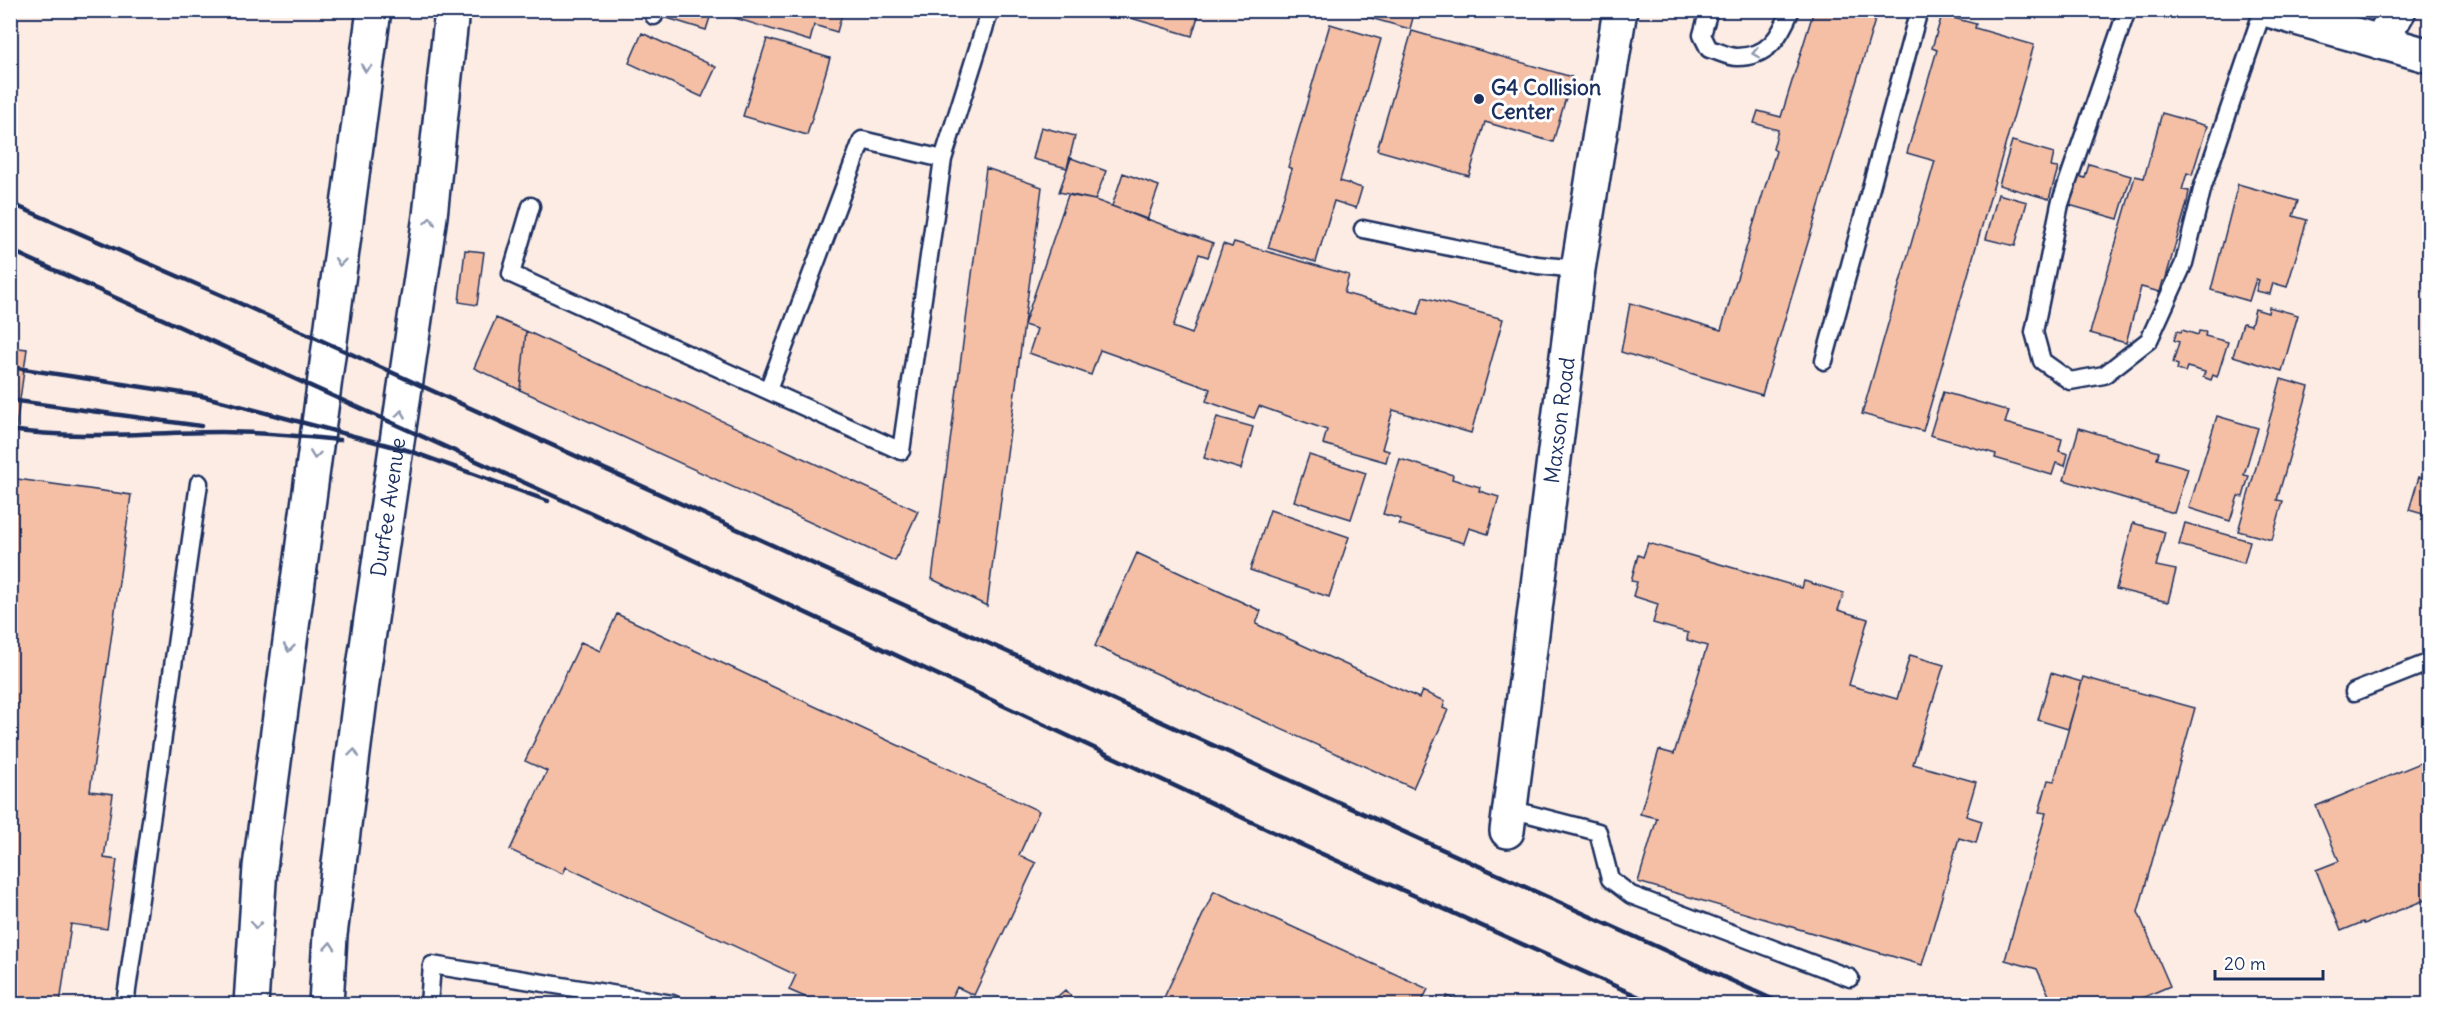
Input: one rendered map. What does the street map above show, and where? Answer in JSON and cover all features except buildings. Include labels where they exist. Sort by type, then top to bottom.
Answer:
[{"type":"main road","points":[[251,1005],[260,867],[374,10]]},
{"type":"main road","name":"Durfee Avenue","points":[[326,1005],[330,935],[364,667],[430,216],[452,10]]},
{"type":"main road","name":"Maxson Road","points":[[1509,820],[1578,268],[1620,10]]},
{"type":"main road","points":[[2268,10],[2430,56]]},
{"type":"main road","points":[[2380,42],[2399,10]]},
{"type":"lane","points":[[531,207],[511,274],[902,451],[943,159],[990,10]]},
{"type":"lane","points":[[1709,10],[1702,35],[1709,49],[1737,57],[1766,51],[1782,31],[1791,10]]},
{"type":"lane","points":[[1824,361],[1919,10]]},
{"type":"lane","points":[[2127,10],[2060,204],[2034,332],[2042,361],[2070,381],[2104,375],[2149,340],[2184,263],[2203,186],[2263,10]]},
{"type":"lane","points":[[768,390],[862,140],[943,159]]},
{"type":"lane","points":[[1363,229],[1537,265],[1578,268]]},
{"type":"lane","points":[[125,1005],[199,483]]},
{"type":"lane","points":[[2354,692],[2430,663]]},
{"type":"lane","points":[[1509,820],[1598,832],[1610,879],[1631,895],[1850,978]]},
{"type":"lane","points":[[429,1005],[432,964],[673,1005]]},
{"type":"railway","points":[[10,203],[228,298],[1783,1004]]},
{"type":"railway","points":[[10,250],[629,530],[1271,831],[1655,1004]]},
{"type":"railway","points":[[10,367],[202,396],[410,451],[548,501]]},
{"type":"railway","points":[[10,400],[201,426]]},
{"type":"railway","points":[[10,430],[63,435],[236,432],[340,440]]},
{"type":"place","name":"G4 Collision Center","points":[[1479,99]]}]
